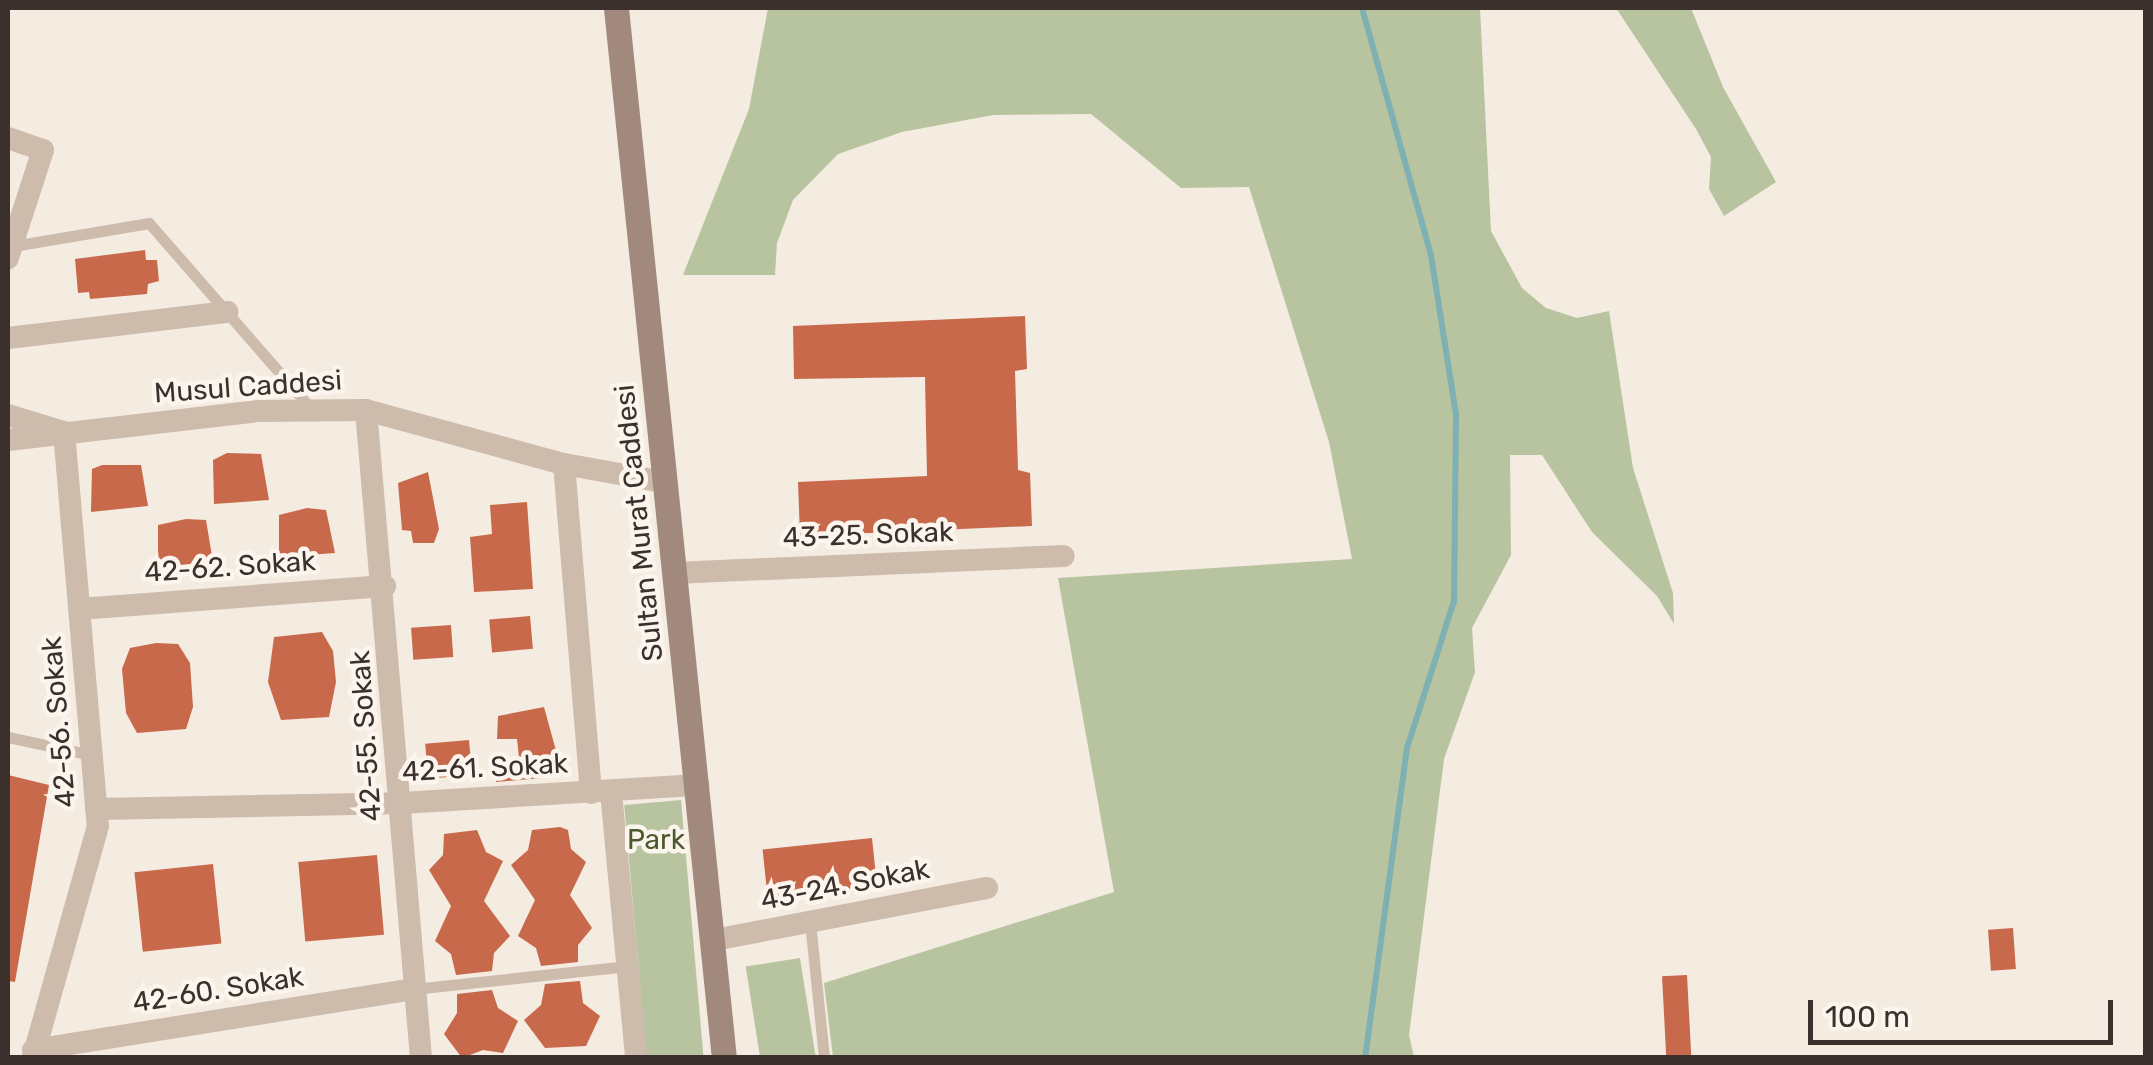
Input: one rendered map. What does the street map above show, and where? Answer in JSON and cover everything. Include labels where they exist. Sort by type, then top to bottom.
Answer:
[{"type":"street","name":"Sultan Murat Caddesi","points":[[616,8],[724,1045],[732,1058]]},
{"type":"street","points":[[8,138],[43,150],[9,252]]},
{"type":"street","points":[[8,338],[227,312]]},
{"type":"street","name":"Musul Caddesi","points":[[8,440],[312,410],[366,410],[564,464],[664,482]]},
{"type":"street","name":"42-55. Sokak","points":[[366,410],[385,586],[413,990],[422,1058]]},
{"type":"street","points":[[8,415],[64,432]]},
{"type":"street","name":"42-56. Sokak","points":[[33,1054],[98,826],[64,432]]},
{"type":"street","points":[[564,464],[601,792],[628,966],[636,1058]]},
{"type":"street","name":"43-25. Sokak","points":[[674,573],[1064,556]]},
{"type":"street","name":"42-62. Sokak","points":[[79,609],[385,586]]},
{"type":"street","name":"42-61. Sokak","points":[[96,810],[402,802],[698,785]]},
{"type":"street","name":"43-24. Sokak","points":[[714,940],[987,888]]},
{"type":"street","name":"42-60. Sokak","points":[[33,1054],[413,990]]},
{"type":"lane","points":[[9,252],[150,224],[312,410]]},
{"type":"lane","points":[[8,737],[92,756]]},
{"type":"lane","points":[[810,922],[824,1058]]},
{"type":"lane","points":[[413,990],[628,966]]},
{"type":"green space","points":[[768,8],[1480,8],[1491,231],[1522,288],[1546,308],[1577,318],[1609,311],[1633,468],[1673,593],[1674,624],[1657,596],[1592,532],[1542,455],[1510,455],[1511,555],[1472,628],[1475,672],[1444,759],[1409,1035],[1414,1057],[833,1057],[824,983],[1114,892],[1058,578],[1352,559],[1329,442],[1249,187],[1181,188],[1091,114],[993,115],[902,132],[838,154],[793,200],[777,243],[775,275],[683,275],[749,109]]},
{"type":"green space","points":[[1616,8],[1691,8],[1723,87],[1776,182],[1724,216],[1709,189],[1711,157]]},
{"type":"green space","name":"Park","points":[[681,800],[703,1057],[646,1058],[624,805]]},
{"type":"green space","points":[[800,958],[816,1057],[760,1058],[746,967]]},
{"type":"building","points":[[145,250],[146,260],[157,260],[159,281],[148,284],[147,294],[90,299],[89,292],[78,293],[75,259]]},
{"type":"building","points":[[1025,316],[1027,369],[1015,371],[1018,470],[1030,473],[1032,526],[800,536],[798,482],[927,476],[925,377],[794,379],[793,326]]},
{"type":"building","points":[[227,453],[261,454],[269,500],[214,504],[213,460]]},
{"type":"building","points":[[102,465],[141,465],[148,506],[91,512],[92,469]]},
{"type":"building","points":[[428,472],[439,529],[434,543],[413,543],[411,531],[402,530],[398,483]]},
{"type":"building","points":[[527,502],[533,589],[474,592],[470,537],[492,534],[490,505]]},
{"type":"building","points":[[307,508],[326,510],[335,553],[279,557],[279,515]]},
{"type":"building","points":[[186,519],[206,520],[213,562],[158,567],[158,525]]},
{"type":"building","points":[[530,616],[533,649],[492,652],[489,620]]},
{"type":"building","points":[[451,625],[453,657],[413,660],[411,628]]},
{"type":"building","points":[[322,632],[333,651],[336,682],[329,717],[281,720],[268,682],[274,637]]},
{"type":"building","points":[[178,644],[190,663],[193,707],[186,729],[137,733],[126,713],[122,669],[130,648]]},
{"type":"building","points":[[544,707],[563,776],[496,782],[496,772],[520,767],[517,739],[497,739],[498,716]]},
{"type":"building","points":[[469,740],[472,775],[428,779],[425,744]]},
{"type":"building","points":[[8,775],[49,785],[15,982],[8,981]]},
{"type":"building","points":[[477,830],[486,852],[503,861],[484,901],[510,936],[494,953],[492,971],[456,975],[451,954],[435,941],[451,906],[429,870],[443,855],[444,834]]},
{"type":"building","points":[[532,830],[568,830],[571,849],[586,862],[570,895],[592,928],[578,945],[578,962],[541,966],[536,948],[518,936],[535,900],[511,865],[528,850]]},
{"type":"building","points":[[872,838],[877,886],[768,897],[763,849]]},
{"type":"building","points":[[377,855],[384,935],[305,942],[298,862]]},
{"type":"building","points":[[213,864],[221,944],[143,952],[134,872]]},
{"type":"building","points":[[2013,928],[2016,969],[1991,971],[1988,930]]},
{"type":"building","points":[[1687,975],[1691,1058],[1666,1058],[1662,976]]},
{"type":"building","points":[[580,981],[583,1003],[600,1016],[586,1046],[545,1048],[524,1020],[541,1005],[545,984]]},
{"type":"building","points":[[492,990],[498,1008],[518,1021],[503,1053],[483,1050],[462,1058],[444,1034],[457,1013],[457,994]]},
{"type":"waterway","points":[[1362,8],[1431,255],[1456,415],[1454,601],[1407,748],[1365,1058]]}]
